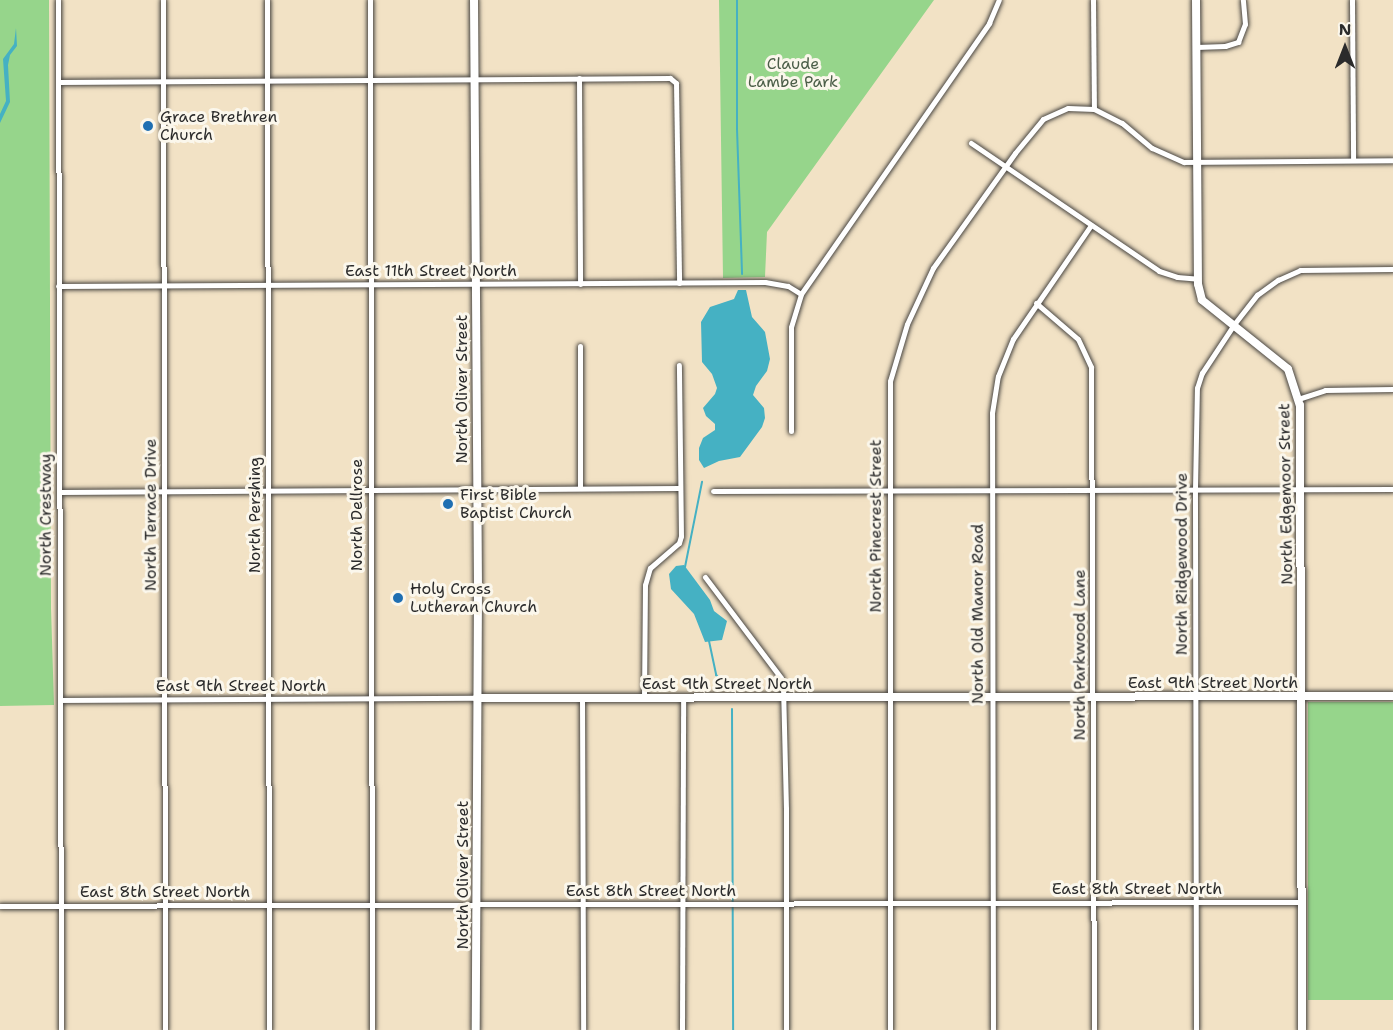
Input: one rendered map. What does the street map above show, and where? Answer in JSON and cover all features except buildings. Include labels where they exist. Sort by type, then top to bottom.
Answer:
[{"type":"street","name":"North Crestway","points":[[58,0],[61,1030]]},
{"type":"street","name":"North Terrace Drive","points":[[163,0],[165,1030]]},
{"type":"street","name":"North Pershing","points":[[267,0],[269,1030]]},
{"type":"street","name":"North Dellrose","points":[[370,0],[372,1030]]},
{"type":"street","name":"North Oliver Street","points":[[474,0],[476,1030]]},
{"type":"street","points":[[791,431],[792,319],[801,294],[989,23],[999,0]]},
{"type":"street","points":[[1093,0],[1094,109],[1122,123],[1152,148],[1184,162],[1393,160]]},
{"type":"street","name":"North Edgemoor Street","points":[[1196,0],[1198,279],[1202,300],[1234,323],[1288,369],[1298,399],[1301,489],[1302,1030]]},
{"type":"street","points":[[1196,46],[1225,46],[1238,42],[1245,24],[1243,0]]},
{"type":"street","points":[[1352,0],[1353,160]]},
{"type":"street","points":[[58,82],[475,78],[674,80],[679,283]]},
{"type":"street","points":[[579,78],[580,284]]},
{"type":"street","name":"North Pinecrest Street","points":[[890,1030],[888,491],[890,381],[907,324],[933,268],[1005,166],[1043,118],[1068,108],[1094,109]]},
{"type":"street","points":[[971,143],[1159,271],[1177,277],[1198,279]]},
{"type":"street","name":"North Old Manor Road","points":[[993,1030],[992,413],[998,376],[1013,339],[1090,225]]},
{"type":"street","name":"North Ridgewood Drive","points":[[1196,1030],[1195,489],[1197,388],[1202,373],[1234,323],[1257,296],[1278,280],[1300,270],[1393,269]]},
{"type":"street","name":"East 11th Street North","points":[[58,286],[778,283],[801,294]]},
{"type":"street","name":"North Parkwood Lane","points":[[1036,303],[1078,339],[1091,367],[1094,490],[1094,1030]]},
{"type":"street","points":[[580,346],[580,488]]},
{"type":"street","points":[[644,698],[645,585],[650,568],[679,543],[679,365]]},
{"type":"street","points":[[1298,399],[1325,390],[1393,389]]},
{"type":"street","points":[[59,492],[680,488]]},
{"type":"street","points":[[713,491],[1393,489]]},
{"type":"street","points":[[705,576],[781,678],[785,698],[786,1030]]},
{"type":"street","name":"East 9th Street North","points":[[60,700],[1393,696]]},
{"type":"street","points":[[582,698],[583,1030]]},
{"type":"street","points":[[682,1030],[683,698]]},
{"type":"street","name":"East 8th Street North","points":[[0,906],[1301,902]]},
{"type":"green space","points":[[0,0],[49,0],[51,608],[54,705],[0,706]]},
{"type":"green space","name":"Claude Lambe Park","points":[[719,0],[934,0],[767,232],[765,277],[723,278]]},
{"type":"green space","points":[[1308,702],[1393,702],[1393,1000],[1308,1000]]},
{"type":"water","points":[[16,28],[17,46],[10,55],[8,65],[10,102],[0,123],[0,114],[6,101],[3,59],[14,44]]},
{"type":"water","points":[[738,290],[746,290],[752,317],[765,332],[770,359],[767,371],[756,386],[753,395],[764,408],[765,418],[762,427],[740,457],[719,461],[704,468],[699,460],[699,448],[703,438],[715,430],[715,424],[706,416],[703,408],[715,394],[717,388],[712,374],[702,362],[701,322],[710,307],[734,299]]},
{"type":"water","points":[[684,565],[710,600],[714,611],[727,621],[722,640],[705,642],[694,614],[671,589],[669,574],[676,566]]},
{"type":"waterway","points":[[737,0],[737,129],[742,274]]},
{"type":"waterway","points":[[685,567],[702,482]]},
{"type":"waterway","points":[[709,641],[716,675],[732,689]]},
{"type":"waterway","points":[[732,709],[733,1030]]},
{"type":"place","name":"Grace Brethren Church","points":[[148,126]]},
{"type":"place","name":"First Bible Baptist Church","points":[[448,504]]},
{"type":"place","name":"Holy Cross Lutheran Church","points":[[398,598]]}]
